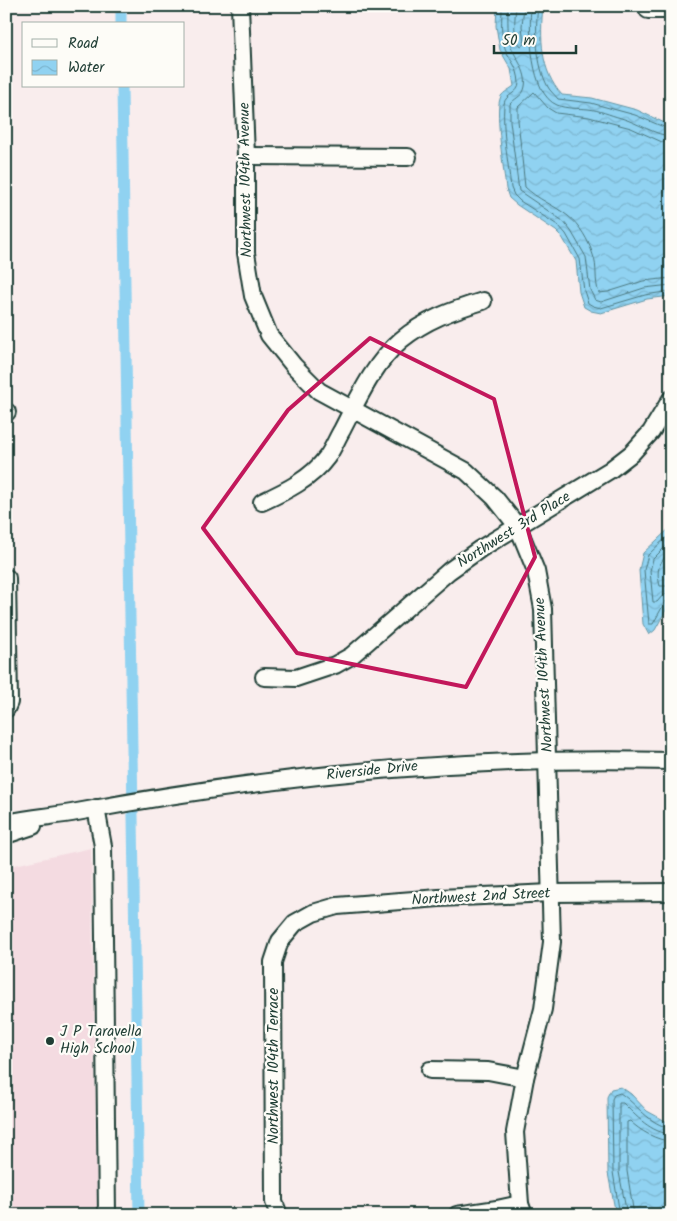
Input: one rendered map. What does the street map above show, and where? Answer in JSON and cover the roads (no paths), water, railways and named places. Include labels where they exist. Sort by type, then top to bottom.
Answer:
[{"type":"street","name":"Northwest 104th Avenue","points":[[240,6],[246,156],[246,253],[253,296],[269,335],[294,366],[319,391],[466,472],[495,498],[518,527],[536,571],[543,609],[552,942],[543,1008],[525,1078],[515,1132],[522,1209]]},
{"type":"street","points":[[648,10],[671,10]]},
{"type":"street","points":[[246,156],[408,156]]},
{"type":"street","points":[[262,502],[290,489],[312,473],[327,456],[378,365],[400,342],[422,324],[453,310],[483,301]]},
{"type":"street","name":"Northwest 3rd Place","points":[[264,677],[296,678],[336,665],[351,656],[480,548],[518,527],[610,470],[632,453],[651,432],[671,399]]},
{"type":"street","points":[[6,709],[9,702],[7,578]]},
{"type":"street","name":"Riverside Drive","points":[[6,823],[163,796],[244,785],[423,766],[548,760],[671,761]]},
{"type":"street","points":[[103,806],[107,1215]]},
{"type":"street","name":"Riverside Drive","points":[[6,835],[76,812]]},
{"type":"street","name":"Northwest 2nd Street","points":[[295,923],[313,913],[337,906],[440,898],[551,893],[671,892]]},
{"type":"street","name":"Northwest 104th Terrace","points":[[279,1215],[274,1202],[273,962],[280,941],[295,923]]},
{"type":"street","points":[[430,1070],[488,1070],[525,1078]]},
{"type":"street","points":[[457,1215],[497,1209],[522,1209]]},
{"type":"water","points":[[497,6],[543,6],[543,53],[549,75],[562,95],[592,98],[637,110],[671,126],[671,296],[647,299],[601,313],[584,307],[579,292],[576,261],[562,237],[509,198],[506,189],[499,129],[499,106],[502,95],[514,86],[511,69],[500,50],[496,26]]},
{"type":"water","points":[[671,527],[671,601],[655,630],[649,635],[643,624],[639,570],[643,553]]},
{"type":"water","points":[[621,1087],[631,1094],[647,1111],[671,1124],[671,1215],[616,1215],[608,1173],[607,1097],[611,1089]]},
{"type":"waterway","points":[[121,6],[121,22]]},
{"type":"waterway","points":[[122,88],[139,1215]]},
{"type":"place","name":"J P Taravella High School","points":[[50,1041]]}]
